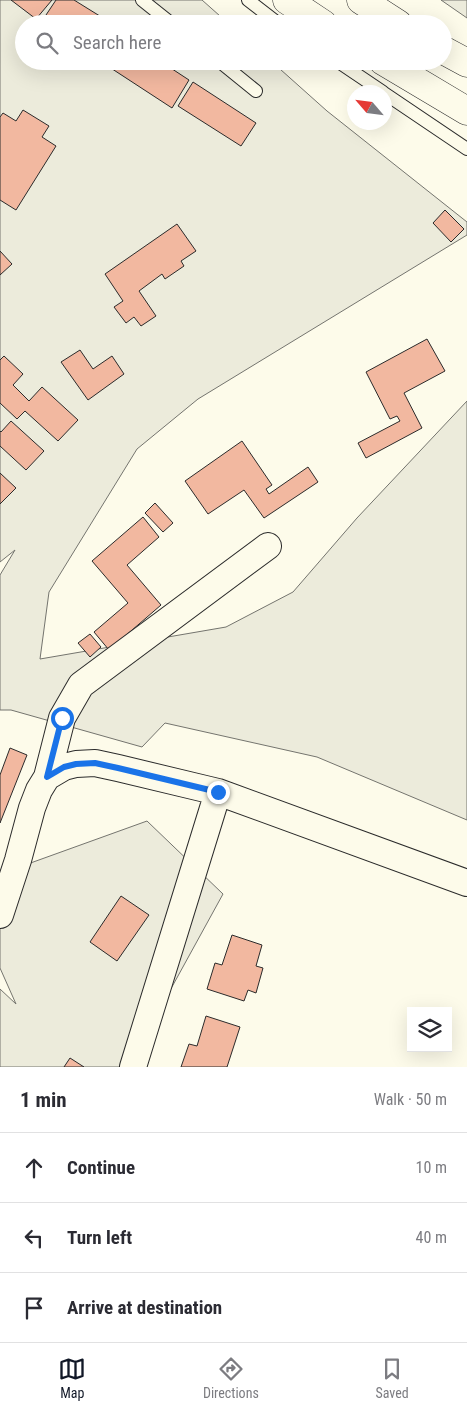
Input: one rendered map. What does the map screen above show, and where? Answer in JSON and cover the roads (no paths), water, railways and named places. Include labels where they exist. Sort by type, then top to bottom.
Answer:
[{"type":"main road","points":[[287,0],[310,15]]},
{"type":"main road","points":[[361,0],[384,15]]},
{"type":"main road","points":[[452,55],[467,63]]},
{"type":"main road","points":[[398,70],[467,111]]},
{"type":"street","points":[[0,915],[32,808],[39,790],[47,777],[62,718],[81,685],[268,546]]},
{"type":"street","points":[[47,777],[64,767],[95,763],[218,792],[467,883]]},
{"type":"street","points":[[133,1067],[218,792]]},
{"type":"lane","points":[[142,0],[161,15]]},
{"type":"lane","points":[[248,0],[267,15]]},
{"type":"lane","points":[[230,70],[256,91]]},
{"type":"lane","points":[[350,70],[372,85]]},
{"type":"lane","points":[[392,98],[467,148]]}]
